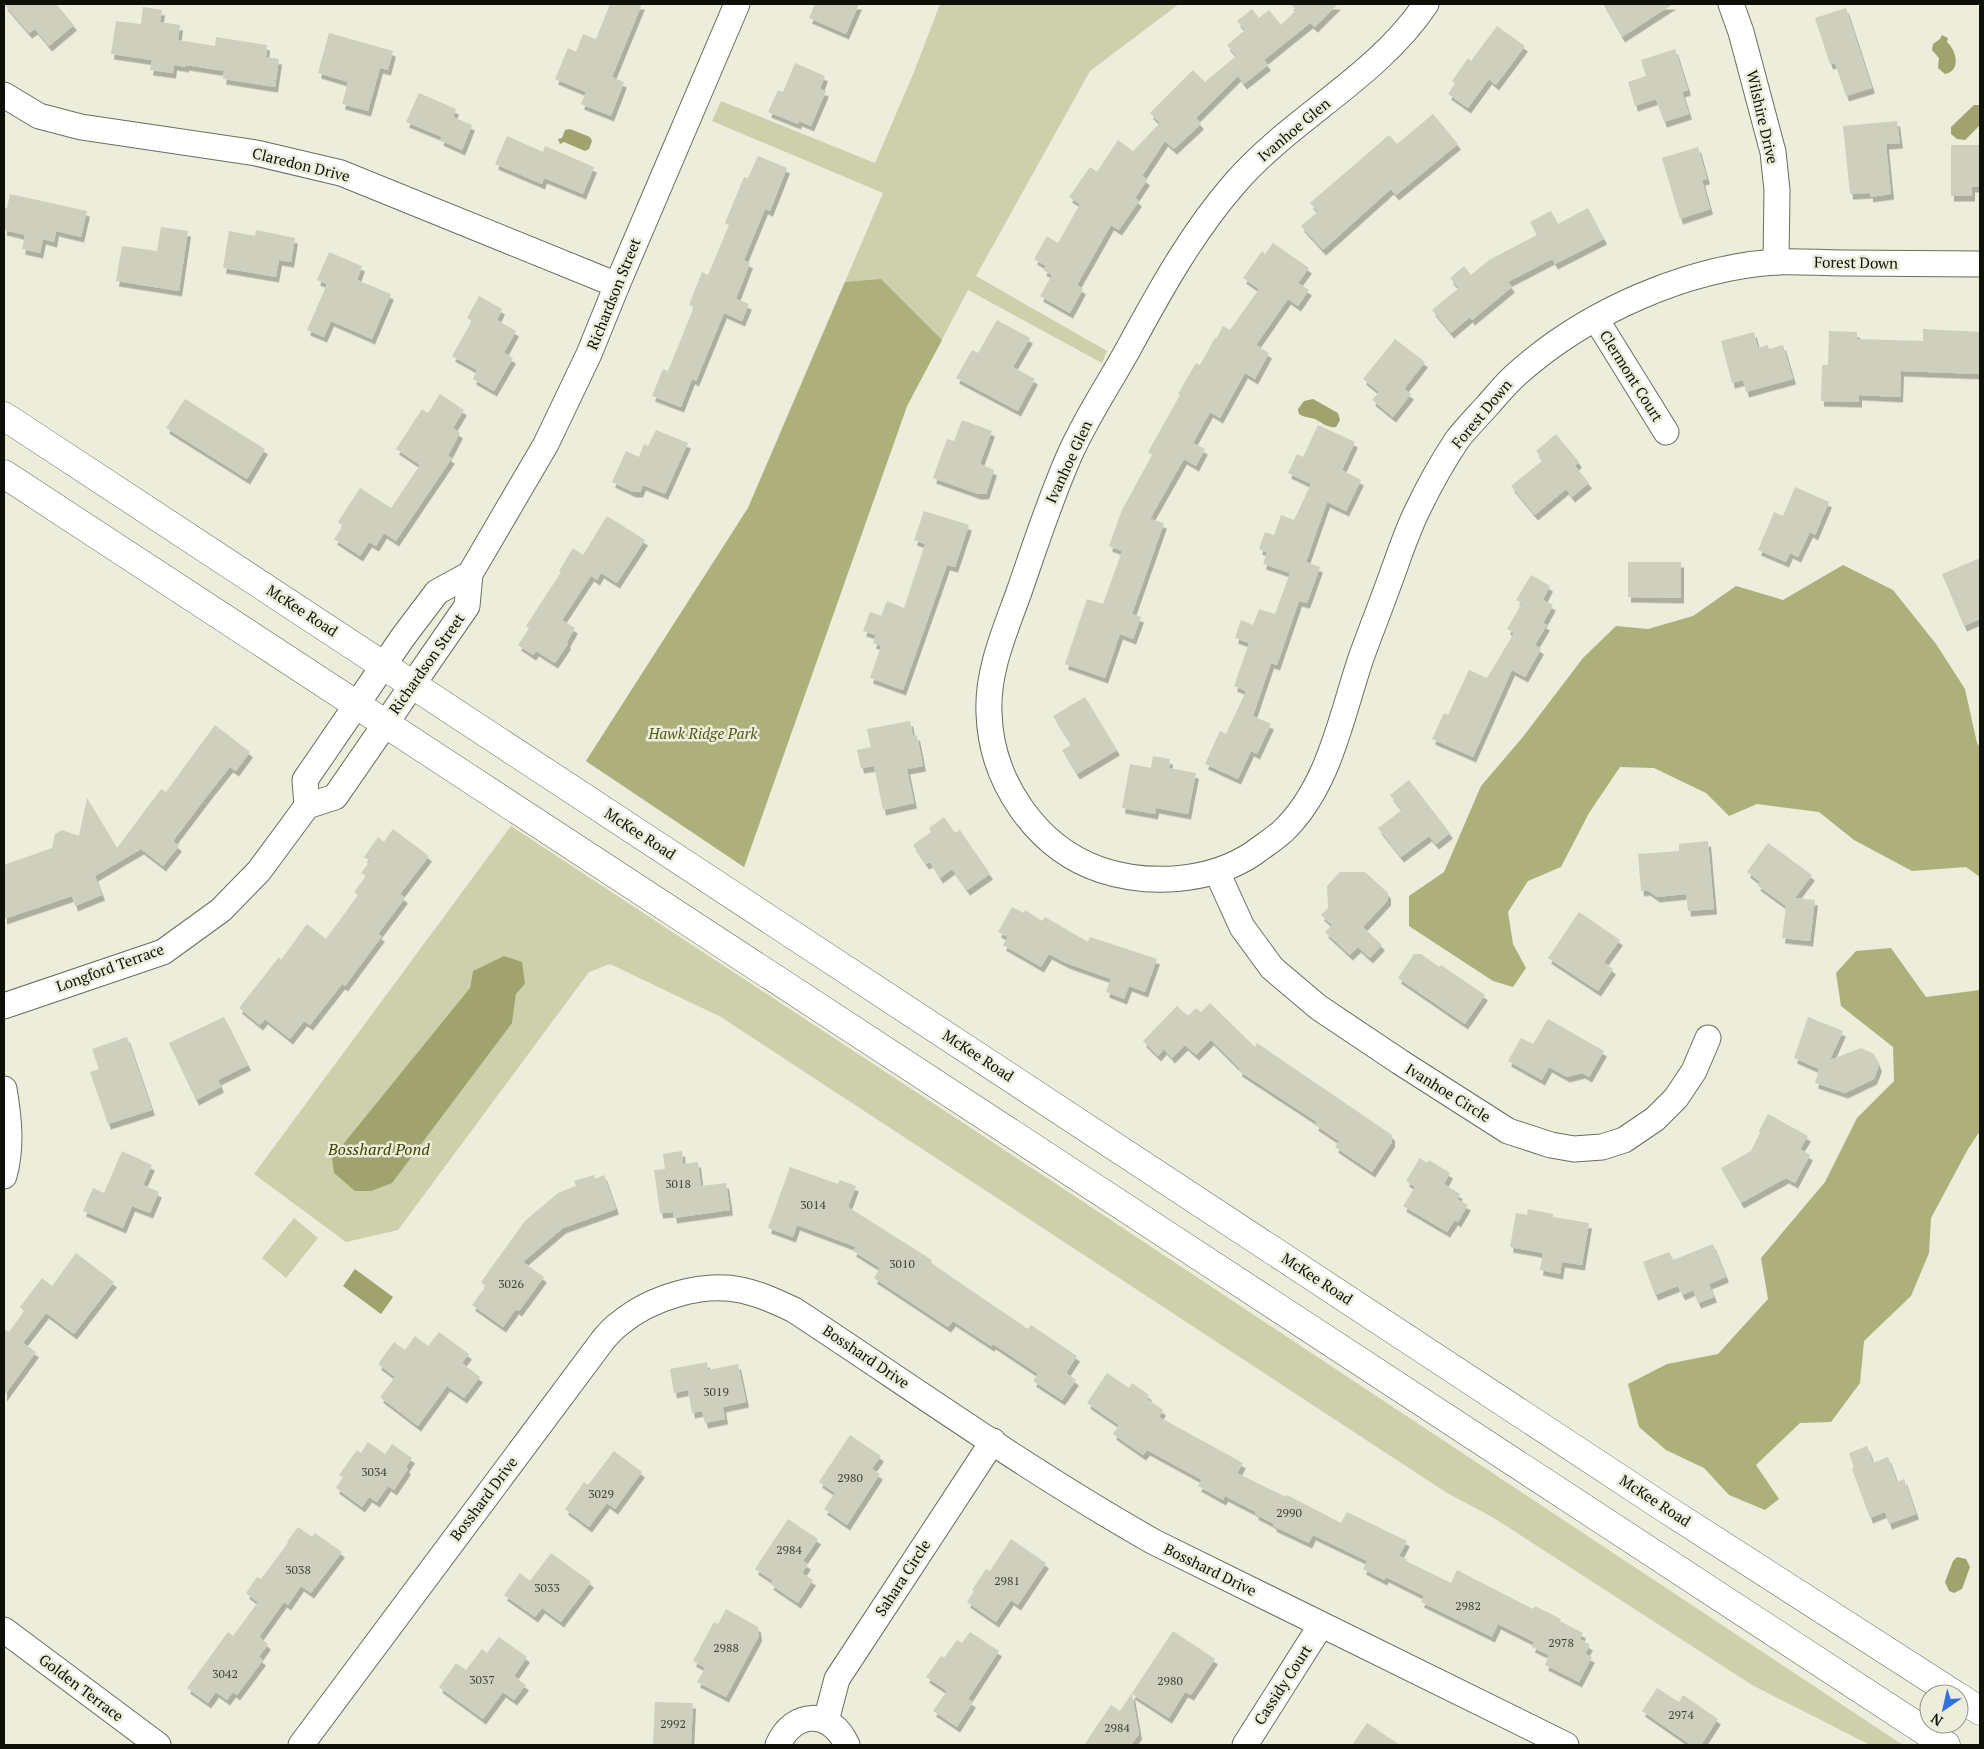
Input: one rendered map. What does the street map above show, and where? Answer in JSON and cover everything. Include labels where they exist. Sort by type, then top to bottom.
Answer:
[{"type":"main road","name":"McKee Road","points":[[4,416],[1658,1503],[1939,1684]]},
{"type":"main road","points":[[4,474],[1946,1745]]},
{"type":"main road","points":[[1969,1704],[1980,1711]]},
{"type":"street","name":"Richardson Street","points":[[385,723],[467,606],[470,574],[546,444],[590,354],[617,285],[737,4]]},
{"type":"street","name":"Ivanhoe Glen","points":[[1217,872],[1179,878],[1145,879],[1116,875],[1087,865],[1059,848],[1034,825],[1018,805],[1006,783],[995,752],[989,716],[989,692],[995,660],[1052,496],[1073,447],[1165,281],[1188,244],[1238,180],[1266,152],[1388,50],[1426,4]]},
{"type":"street","name":"Wilshire Drive","points":[[1731,4],[1741,32],[1773,152],[1777,190],[1776,262]]},
{"type":"street","name":"Claredon Drive","points":[[4,95],[39,116],[81,127],[256,153],[341,173],[617,285]]},
{"type":"street","name":"Forest Down","points":[[1217,872],[1248,857],[1280,834],[1301,810],[1315,786],[1333,743],[1361,657],[1416,511],[1459,437],[1517,374],[1576,329],[1643,295],[1681,280],[1727,269],[1776,262],[1980,264]]},
{"type":"street","name":"Clermont Court","points":[[1596,319],[1666,432]]},
{"type":"street","points":[[385,723],[335,797],[307,806],[304,780],[356,704],[437,592],[470,574]]},
{"type":"street","name":"Longford Terrace","points":[[4,1006],[163,952],[221,910],[259,871],[307,806]]},
{"type":"street","name":"Ivanhoe Circle","points":[[1217,872],[1242,927],[1272,968],[1318,1006],[1400,1062],[1508,1131],[1551,1146],[1574,1149],[1602,1147],[1624,1140],[1655,1119],[1676,1098],[1694,1071],[1708,1038]]},
{"type":"street","points":[[4,1089],[10,1127],[7,1166],[4,1176]]},
{"type":"street","name":"Bosshard Drive","points":[[301,1745],[602,1340],[619,1324],[638,1311],[670,1296],[709,1288],[739,1290],[771,1299],[794,1310],[1117,1521],[1154,1542],[1566,1745]]},
{"type":"street","name":"Sahara Circle","points":[[826,1721],[837,1679],[993,1441]]},
{"type":"street","name":"Cassidy Court","points":[[1245,1745],[1321,1625]]},
{"type":"street","name":"Golden Terrace","points":[[4,1630],[158,1745]]},
{"type":"street","points":[[778,1745],[782,1734],[791,1725],[802,1720],[814,1718],[826,1721],[836,1727],[847,1745]]},
{"type":"green space","name":"Hawk Ridge Park","points":[[940,4],[1179,4],[1090,71],[976,276],[1107,351],[1102,363],[968,290],[907,406],[744,867],[586,761],[748,508],[883,193],[712,121],[721,101],[875,163],[914,72]]},
{"type":"green space","points":[[881,279],[942,340],[907,406],[744,867],[586,761],[748,508],[845,282]]},
{"type":"green space","points":[[1843,565],[1893,590],[1936,644],[1965,689],[1977,743],[1980,747],[1980,877],[1966,867],[1912,871],[1854,840],[1819,812],[1757,804],[1729,816],[1706,793],[1654,768],[1620,767],[1589,813],[1561,867],[1528,881],[1508,912],[1513,944],[1526,968],[1513,987],[1493,981],[1409,926],[1409,896],[1444,872],[1481,786],[1522,738],[1583,658],[1616,626],[1648,629],[1693,616],[1736,586],[1783,600]]},
{"type":"green space","points":[[511,826],[1079,1199],[1903,1745],[1870,1745],[1752,1685],[1494,1518],[1447,1493],[721,1017],[610,964],[589,972],[398,1230],[346,1242],[254,1174]],"holes":[[[473,971],[525,984],[516,994],[512,1023],[470,988]]]},
{"type":"green space","points":[[1891,948],[1926,997],[1980,990],[1980,1131],[1968,1149],[1931,1218],[1929,1253],[1911,1296],[1864,1341],[1860,1383],[1831,1422],[1800,1423],[1756,1465],[1779,1499],[1765,1510],[1729,1495],[1704,1468],[1666,1450],[1639,1427],[1628,1384],[1667,1364],[1718,1354],[1768,1299],[1761,1258],[1825,1182],[1857,1118],[1894,1081],[1893,1047],[1841,1006],[1836,973],[1856,951]]},
{"type":"green space","points":[[294,1218],[318,1238],[286,1278],[262,1258]]},
{"type":"water","points":[[1942,35],[1948,38],[1947,42],[1953,50],[1956,60],[1954,69],[1945,74],[1938,68],[1939,58],[1932,50],[1933,44]]},
{"type":"water","points":[[1974,105],[1980,105],[1980,130],[1979,126],[1965,140],[1957,139],[1951,134],[1951,127]]},
{"type":"water","points":[[570,129],[590,137],[592,141],[589,149],[585,151],[564,142],[560,144],[558,139],[562,138],[565,130]]},
{"type":"water","points":[[1313,399],[1338,413],[1340,420],[1336,427],[1328,426],[1299,414],[1298,409],[1304,401]]},
{"type":"water","name":"Bosshard Pond","points":[[504,956],[522,962],[525,984],[516,994],[512,1023],[392,1183],[371,1191],[355,1191],[334,1173],[332,1158],[470,988],[473,971]]},
{"type":"water","points":[[355,1269],[393,1297],[381,1314],[343,1286]]},
{"type":"water","points":[[1957,1557],[1966,1559],[1970,1567],[1962,1589],[1954,1593],[1949,1591],[1945,1582],[1953,1561]]},
{"type":"building","points":[[4,4],[56,4],[74,25],[49,46],[35,29],[29,33]]},
{"type":"building","points":[[610,4],[642,4],[612,77],[624,82],[611,116],[581,104],[586,92],[555,79],[568,48],[576,52],[583,34],[596,39]]},
{"type":"building","points":[[815,4],[859,4],[846,34],[809,18]]},
{"type":"building","points":[[1290,4],[1338,4],[1315,27],[1310,23],[1264,60],[1268,65],[1244,84],[1238,76],[1196,118],[1201,124],[1174,149],[1165,141],[1142,176],[1147,180],[1135,198],[1139,201],[1119,230],[1111,225],[1077,285],[1083,289],[1070,313],[1040,296],[1052,275],[1043,270],[1046,266],[1034,259],[1047,236],[1058,243],[1080,204],[1069,197],[1090,167],[1097,172],[1118,140],[1133,151],[1160,123],[1150,113],[1193,70],[1205,82],[1236,56],[1227,45],[1245,30],[1237,21],[1252,9],[1259,18],[1269,10],[1281,25],[1296,10]]},
{"type":"building","points":[[1603,4],[1673,4],[1622,37]]},
{"type":"building","points":[[143,7],[162,10],[160,22],[180,25],[178,40],[215,46],[216,37],[267,45],[266,57],[279,59],[275,87],[223,79],[224,71],[186,65],[186,67],[174,65],[173,73],[150,70],[152,60],[111,54],[116,21],[141,24]]},
{"type":"building","points":[[1846,8],[1872,88],[1846,96],[1835,63],[1830,64],[1815,18]]},
{"type":"building","points":[[1497,26],[1525,46],[1496,85],[1489,79],[1468,108],[1448,94],[1455,83],[1452,81],[1468,58],[1471,61]]},
{"type":"building","points":[[329,33],[393,51],[388,70],[380,68],[368,111],[342,104],[348,82],[318,73]]},
{"type":"building","points":[[1675,49],[1688,90],[1682,92],[1689,114],[1664,122],[1656,99],[1635,106],[1628,82],[1646,76],[1641,60]]},
{"type":"building","points":[[795,63],[825,76],[820,89],[826,91],[811,126],[799,121],[798,124],[768,112],[778,90],[783,92]]},
{"type":"building","points":[[419,93],[456,109],[453,117],[472,125],[462,150],[440,140],[442,137],[406,122]]},
{"type":"building","points":[[1433,114],[1458,144],[1396,195],[1391,189],[1323,250],[1301,226],[1318,212],[1310,203],[1389,135],[1397,144]]},
{"type":"building","points":[[1897,121],[1900,143],[1886,144],[1891,194],[1870,197],[1870,193],[1850,194],[1843,126]]},
{"type":"building","points":[[507,136],[543,152],[545,146],[594,167],[583,194],[544,178],[542,184],[495,164]]},
{"type":"building","points":[[1951,145],[1980,145],[1980,187],[1972,187],[1972,196],[1951,196]]},
{"type":"building","points":[[1698,147],[1707,179],[1702,180],[1710,209],[1680,219],[1662,158]]},
{"type":"building","points":[[758,156],[787,168],[770,211],[765,209],[744,260],[750,263],[736,299],[749,304],[742,321],[724,313],[696,381],[692,379],[681,407],[652,396],[663,369],[668,371],[694,307],[689,305],[702,272],[708,275],[729,225],[725,223],[744,177],[748,178]]},
{"type":"building","points":[[10,194],[87,211],[81,237],[56,231],[54,242],[43,239],[40,253],[22,249],[25,235],[4,230],[4,208],[7,208]]},
{"type":"building","points":[[1588,208],[1604,239],[1555,264],[1552,259],[1508,282],[1512,287],[1472,320],[1470,317],[1451,333],[1432,310],[1459,288],[1450,278],[1464,266],[1471,275],[1489,260],[1537,235],[1530,222],[1551,211],[1558,224]]},
{"type":"building","points":[[161,227],[188,231],[179,291],[116,281],[122,246],[157,251]]},
{"type":"building","points":[[256,230],[295,238],[291,262],[279,260],[276,277],[223,268],[229,231],[255,236]]},
{"type":"building","points":[[1273,243],[1309,268],[1298,283],[1309,290],[1298,306],[1288,299],[1256,345],[1269,353],[1255,379],[1245,373],[1220,418],[1210,412],[1193,443],[1205,449],[1196,466],[1184,459],[1150,519],[1164,523],[1132,614],[1141,617],[1133,639],[1120,634],[1105,678],[1065,664],[1087,599],[1103,604],[1122,551],[1109,546],[1122,510],[1152,455],[1148,452],[1196,363],[1200,365],[1223,326],[1230,330],[1259,289],[1243,278],[1262,251],[1265,254]]},
{"type":"building","points":[[329,252],[362,266],[357,280],[391,294],[372,339],[331,321],[324,337],[307,330],[327,284],[317,280]]},
{"type":"building","points":[[479,296],[502,309],[497,320],[516,331],[504,353],[513,358],[494,391],[473,379],[477,370],[452,356],[472,321],[467,318]]},
{"type":"building","points":[[997,320],[1030,338],[1013,367],[1035,379],[1018,411],[956,378],[972,350],[978,353]]},
{"type":"building","points":[[1923,329],[1980,332],[1980,374],[1901,371],[1900,397],[1859,395],[1859,402],[1821,401],[1822,365],[1828,365],[1829,331],[1857,332],[1857,339],[1923,341]]},
{"type":"building","points":[[1754,332],[1758,348],[1768,345],[1769,349],[1783,345],[1793,379],[1746,392],[1743,380],[1732,383],[1721,341]]},
{"type":"building","points":[[1395,339],[1425,362],[1404,389],[1411,394],[1393,417],[1372,400],[1379,392],[1363,379]]},
{"type":"building","points":[[440,394],[464,410],[453,428],[460,433],[448,456],[452,458],[396,541],[384,533],[376,546],[369,542],[360,556],[334,539],[343,526],[338,522],[360,488],[391,508],[420,465],[396,449],[422,409],[428,413]]},
{"type":"building","points":[[185,399],[265,449],[247,479],[166,428]]},
{"type":"building","points":[[962,420],[992,431],[980,464],[994,470],[986,494],[978,494],[933,478],[947,439],[954,441]]},
{"type":"building","points":[[1318,425],[1355,442],[1342,470],[1361,480],[1346,511],[1327,502],[1306,562],[1320,567],[1307,603],[1299,601],[1277,665],[1271,663],[1253,716],[1271,724],[1257,754],[1251,751],[1238,779],[1205,764],[1220,731],[1226,734],[1246,691],[1234,686],[1249,643],[1235,638],[1241,620],[1253,625],[1259,609],[1275,614],[1290,573],[1263,564],[1267,552],[1259,549],[1265,532],[1274,535],[1281,515],[1294,520],[1311,484],[1288,473],[1297,454],[1303,457]]},
{"type":"building","points":[[656,430],[688,443],[665,494],[643,485],[640,492],[633,492],[612,482],[626,451],[639,457],[644,444],[648,446]]},
{"type":"building","points":[[1556,434],[1579,462],[1575,466],[1589,483],[1572,497],[1566,489],[1535,515],[1511,486],[1543,460],[1536,451]]},
{"type":"building","points":[[1795,487],[1829,502],[1815,535],[1810,532],[1798,557],[1790,553],[1786,562],[1758,550],[1774,512],[1783,516]]},
{"type":"building","points":[[924,511],[969,525],[955,567],[947,565],[903,690],[870,678],[881,646],[873,643],[876,635],[863,631],[870,612],[881,616],[887,601],[904,608],[925,544],[914,540]]},
{"type":"building","points":[[607,516],[645,540],[617,583],[601,573],[597,580],[591,576],[562,620],[575,628],[567,642],[568,644],[555,663],[536,651],[533,655],[518,645],[529,628],[526,626],[561,572],[559,571],[573,548],[583,555]]},
{"type":"building","points":[[1980,558],[1980,619],[1964,626],[1942,574]]},
{"type":"building","points":[[1628,562],[1681,562],[1681,598],[1628,597]]},
{"type":"building","points":[[1531,575],[1550,586],[1543,600],[1553,605],[1543,623],[1547,625],[1535,645],[1541,649],[1525,677],[1512,670],[1473,757],[1432,739],[1444,713],[1448,715],[1469,670],[1487,678],[1514,633],[1507,629],[1522,603],[1516,600]]},
{"type":"building","points":[[1085,697],[1117,750],[1077,774],[1062,750],[1071,745],[1053,716]]},
{"type":"building","points":[[910,721],[913,736],[917,735],[923,766],[907,769],[914,803],[883,810],[874,766],[861,768],[857,750],[871,747],[867,729]]},
{"type":"building","points":[[215,725],[250,752],[236,771],[230,767],[207,796],[173,841],[179,846],[163,866],[141,849],[95,876],[102,895],[75,906],[72,896],[4,919],[4,865],[52,848],[55,834],[62,830],[79,836],[87,798],[117,848],[161,789],[166,792]]},
{"type":"building","points":[[1153,756],[1170,759],[1169,768],[1196,773],[1188,814],[1156,808],[1155,814],[1122,808],[1130,764],[1151,768]]},
{"type":"building","points":[[1409,780],[1450,833],[1436,844],[1429,836],[1401,857],[1378,828],[1402,810],[1390,795]]},
{"type":"building","points":[[944,817],[955,833],[960,830],[990,874],[967,890],[952,869],[940,878],[930,862],[926,864],[913,845],[931,832],[929,828]]},
{"type":"building","points":[[393,829],[429,856],[400,894],[405,898],[378,934],[382,936],[345,986],[342,984],[310,1025],[304,1021],[290,1039],[265,1019],[260,1025],[239,1008],[279,957],[281,960],[307,924],[326,939],[358,895],[354,892],[366,876],[361,873],[370,861],[364,857],[378,837],[384,842]]},
{"type":"building","points":[[1708,841],[1714,909],[1688,911],[1686,894],[1657,897],[1647,890],[1641,891],[1638,854],[1679,851],[1679,844]]},
{"type":"building","points":[[1768,843],[1812,875],[1795,898],[1815,900],[1810,941],[1782,938],[1786,906],[1757,885],[1760,882],[1747,872]]},
{"type":"building","points":[[1340,872],[1365,872],[1388,893],[1388,900],[1363,927],[1382,945],[1370,958],[1358,947],[1350,955],[1325,932],[1332,925],[1321,915],[1328,908],[1327,886]]},
{"type":"building","points":[[1012,907],[1024,913],[1025,910],[1042,921],[1045,917],[1088,942],[1090,937],[1157,959],[1145,992],[1129,986],[1124,999],[1106,992],[1111,979],[1066,963],[1049,954],[1041,967],[1003,945],[1008,937],[998,932]]},
{"type":"building","points":[[1579,912],[1620,940],[1604,962],[1613,969],[1598,991],[1548,958]]},
{"type":"building","points":[[1414,954],[1421,954],[1439,967],[1441,965],[1485,995],[1465,1024],[1398,978]]},
{"type":"building","points":[[1210,1003],[1255,1047],[1257,1043],[1392,1135],[1392,1142],[1372,1172],[1335,1147],[1339,1141],[1315,1125],[1317,1122],[1239,1071],[1240,1069],[1211,1040],[1196,1055],[1185,1045],[1172,1058],[1164,1049],[1158,1056],[1143,1041],[1177,1006],[1188,1016],[1196,1008],[1201,1012]]},
{"type":"building","points":[[224,1017],[248,1065],[218,1080],[221,1087],[196,1100],[169,1043]]},
{"type":"building","points":[[1808,1017],[1843,1031],[1830,1060],[1861,1048],[1874,1054],[1879,1066],[1874,1079],[1845,1093],[1815,1083],[1819,1069],[1794,1058]]},
{"type":"building","points":[[1548,1019],[1604,1051],[1589,1077],[1582,1073],[1567,1077],[1549,1067],[1542,1080],[1508,1061],[1521,1038],[1533,1044]]},
{"type":"building","points":[[127,1037],[152,1110],[108,1124],[90,1072],[99,1069],[92,1049]]},
{"type":"building","points":[[1768,1114],[1808,1136],[1800,1149],[1810,1155],[1795,1183],[1786,1178],[1741,1203],[1721,1168],[1751,1151]]},
{"type":"building","points":[[122,1151],[152,1165],[143,1185],[159,1192],[150,1213],[132,1206],[123,1228],[83,1211],[93,1188],[104,1193]]},
{"type":"building","points":[[682,1151],[683,1164],[698,1162],[701,1186],[726,1183],[730,1210],[674,1218],[673,1212],[660,1213],[654,1170],[665,1169],[663,1154]]},
{"type":"building","points":[[1420,1158],[1427,1163],[1429,1160],[1450,1173],[1444,1184],[1460,1194],[1457,1199],[1468,1205],[1458,1222],[1455,1220],[1447,1232],[1403,1206],[1415,1187],[1406,1181]]},
{"type":"building","points":[[790,1167],[838,1184],[840,1180],[856,1186],[848,1207],[932,1260],[931,1263],[1028,1329],[1031,1325],[1077,1356],[1066,1373],[1076,1380],[1062,1400],[1033,1381],[1038,1374],[993,1344],[991,1346],[953,1321],[948,1327],[874,1278],[880,1268],[853,1251],[856,1247],[797,1225],[793,1237],[768,1228]]},
{"type":"building","points":[[594,1175],[595,1179],[604,1175],[616,1209],[563,1228],[523,1262],[544,1277],[519,1311],[516,1309],[503,1327],[472,1305],[486,1286],[481,1282],[525,1221],[558,1193],[576,1186],[574,1181]]},
{"type":"building","points":[[1528,1209],[1553,1214],[1553,1217],[1589,1223],[1582,1265],[1562,1262],[1560,1274],[1540,1270],[1543,1253],[1510,1247],[1516,1213],[1527,1215]]},
{"type":"building","points":[[1713,1244],[1726,1277],[1709,1284],[1714,1297],[1698,1303],[1693,1290],[1682,1295],[1678,1286],[1655,1295],[1643,1262],[1669,1252],[1673,1260]]},
{"type":"building","points":[[76,1253],[114,1282],[74,1334],[46,1313],[23,1343],[36,1352],[4,1396],[4,1329],[9,1332],[24,1311],[20,1307],[42,1278],[52,1286]]},
{"type":"building","points":[[439,1332],[469,1354],[462,1363],[480,1377],[464,1398],[447,1386],[418,1426],[380,1397],[395,1377],[378,1364],[394,1342],[405,1350],[415,1336],[428,1346]]},
{"type":"building","points":[[707,1362],[708,1370],[738,1364],[746,1402],[723,1407],[725,1419],[705,1423],[702,1411],[692,1413],[688,1390],[674,1393],[670,1369]]},
{"type":"building","points":[[1107,1373],[1129,1388],[1132,1383],[1149,1395],[1147,1399],[1163,1410],[1159,1417],[1243,1463],[1237,1473],[1286,1497],[1287,1495],[1341,1523],[1347,1512],[1407,1541],[1399,1556],[1407,1559],[1406,1561],[1451,1583],[1457,1570],[1533,1609],[1535,1606],[1561,1619],[1560,1621],[1583,1633],[1580,1639],[1590,1645],[1585,1654],[1592,1657],[1579,1682],[1545,1665],[1549,1655],[1532,1647],[1534,1642],[1498,1624],[1492,1637],[1421,1602],[1424,1596],[1386,1577],[1384,1580],[1363,1569],[1367,1561],[1313,1535],[1309,1543],[1273,1526],[1274,1524],[1255,1514],[1256,1512],[1225,1496],[1223,1500],[1198,1486],[1202,1480],[1147,1450],[1143,1455],[1113,1434],[1119,1425],[1087,1403]]},
{"type":"building","points":[[850,1435],[881,1456],[872,1469],[880,1474],[847,1525],[824,1509],[835,1493],[819,1482]]},
{"type":"building","points":[[368,1442],[385,1454],[392,1444],[412,1458],[406,1467],[408,1469],[394,1490],[388,1486],[377,1502],[369,1497],[362,1507],[336,1488],[343,1477],[339,1475],[357,1450],[361,1453]]},
{"type":"building","points":[[1867,1446],[1873,1463],[1888,1457],[1897,1482],[1904,1479],[1916,1514],[1889,1524],[1885,1512],[1870,1518],[1852,1469],[1854,1468],[1849,1453]]},
{"type":"building","points":[[614,1451],[642,1472],[615,1509],[607,1503],[589,1527],[565,1509],[584,1482],[588,1485]]},
{"type":"building","points":[[788,1519],[818,1539],[803,1561],[808,1564],[802,1573],[813,1580],[798,1603],[770,1584],[773,1581],[755,1569]]},
{"type":"building","points":[[298,1527],[312,1537],[315,1533],[342,1552],[311,1593],[301,1586],[288,1605],[284,1602],[259,1637],[268,1644],[259,1657],[263,1660],[237,1695],[233,1692],[227,1700],[216,1692],[208,1703],[187,1688],[228,1632],[233,1636],[258,1602],[246,1593],[257,1577],[261,1579]]},
{"type":"building","points":[[1011,1539],[1046,1563],[1018,1605],[1011,1600],[996,1622],[967,1602],[974,1591],[972,1590],[986,1569],[990,1571]]},
{"type":"building","points":[[551,1553],[591,1582],[561,1622],[542,1608],[535,1617],[504,1595],[520,1573],[530,1581]]},
{"type":"building","points":[[726,1609],[758,1627],[759,1636],[726,1697],[697,1682],[705,1668],[693,1661],[714,1622],[718,1624]]},
{"type":"building","points":[[1173,1631],[1215,1659],[1191,1695],[1185,1692],[1169,1718],[1132,1694],[1139,1734],[1131,1745],[1084,1745],[1111,1705],[1120,1711]]},
{"type":"building","points":[[970,1632],[999,1651],[968,1699],[973,1702],[957,1727],[933,1711],[947,1691],[926,1677],[941,1656],[944,1658],[957,1640],[962,1643]]},
{"type":"building","points":[[499,1637],[527,1657],[514,1676],[526,1685],[514,1700],[503,1692],[483,1719],[439,1687],[456,1663],[466,1670],[482,1649],[487,1653]]},
{"type":"building","points":[[1657,1688],[1679,1702],[1683,1695],[1718,1719],[1701,1745],[1691,1745],[1642,1711]]},
{"type":"building","points":[[655,1702],[693,1703],[691,1745],[653,1745]]},
{"type":"building","points":[[1367,1723],[1400,1745],[1352,1745]]}]
